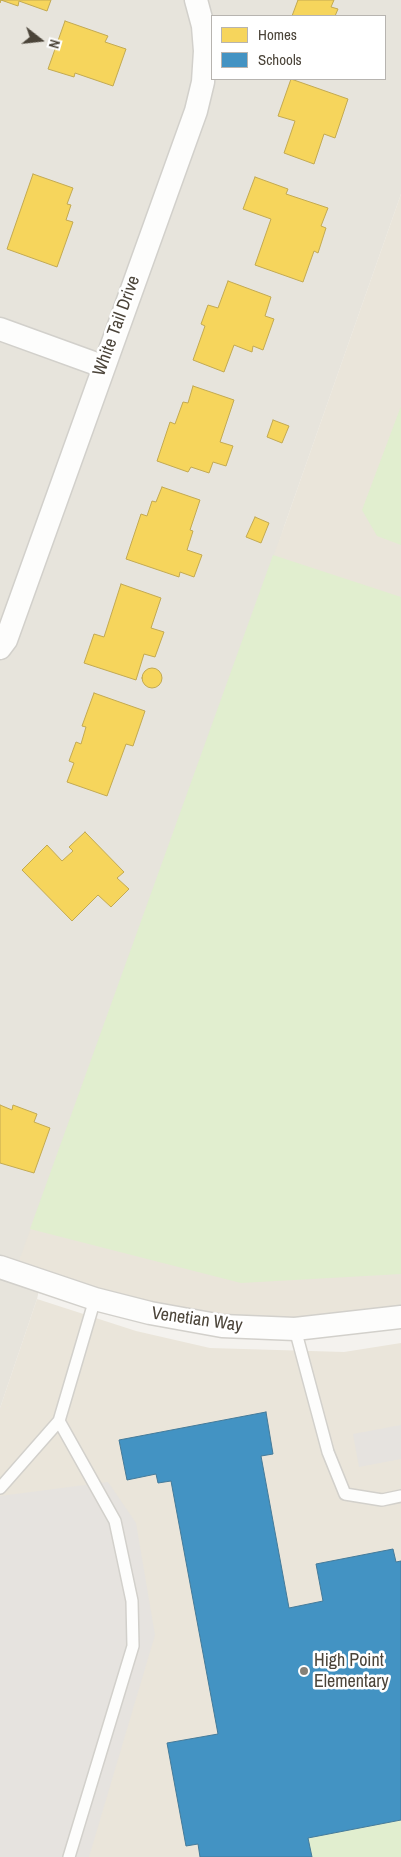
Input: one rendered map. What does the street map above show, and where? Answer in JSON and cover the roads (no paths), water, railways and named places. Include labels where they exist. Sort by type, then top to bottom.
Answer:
[{"type":"street","name":"White Tail Drive","points":[[0,648],[6,640],[102,366],[196,111],[203,82],[205,51],[203,26],[196,0]]},
{"type":"street","points":[[0,329],[102,366]]},
{"type":"street","name":"Venetian Way","points":[[0,1267],[94,1300],[150,1313],[222,1326],[295,1329],[401,1317]]},
{"type":"lane","points":[[0,1488],[59,1421],[94,1300]]},
{"type":"lane","points":[[295,1329],[328,1452],[344,1494],[382,1500],[401,1496]]},
{"type":"lane","points":[[59,1421],[115,1522],[132,1600],[133,1619],[133,1646],[69,1857]]},
{"type":"place","name":"High Point Elementary","points":[[304,1671]]}]
